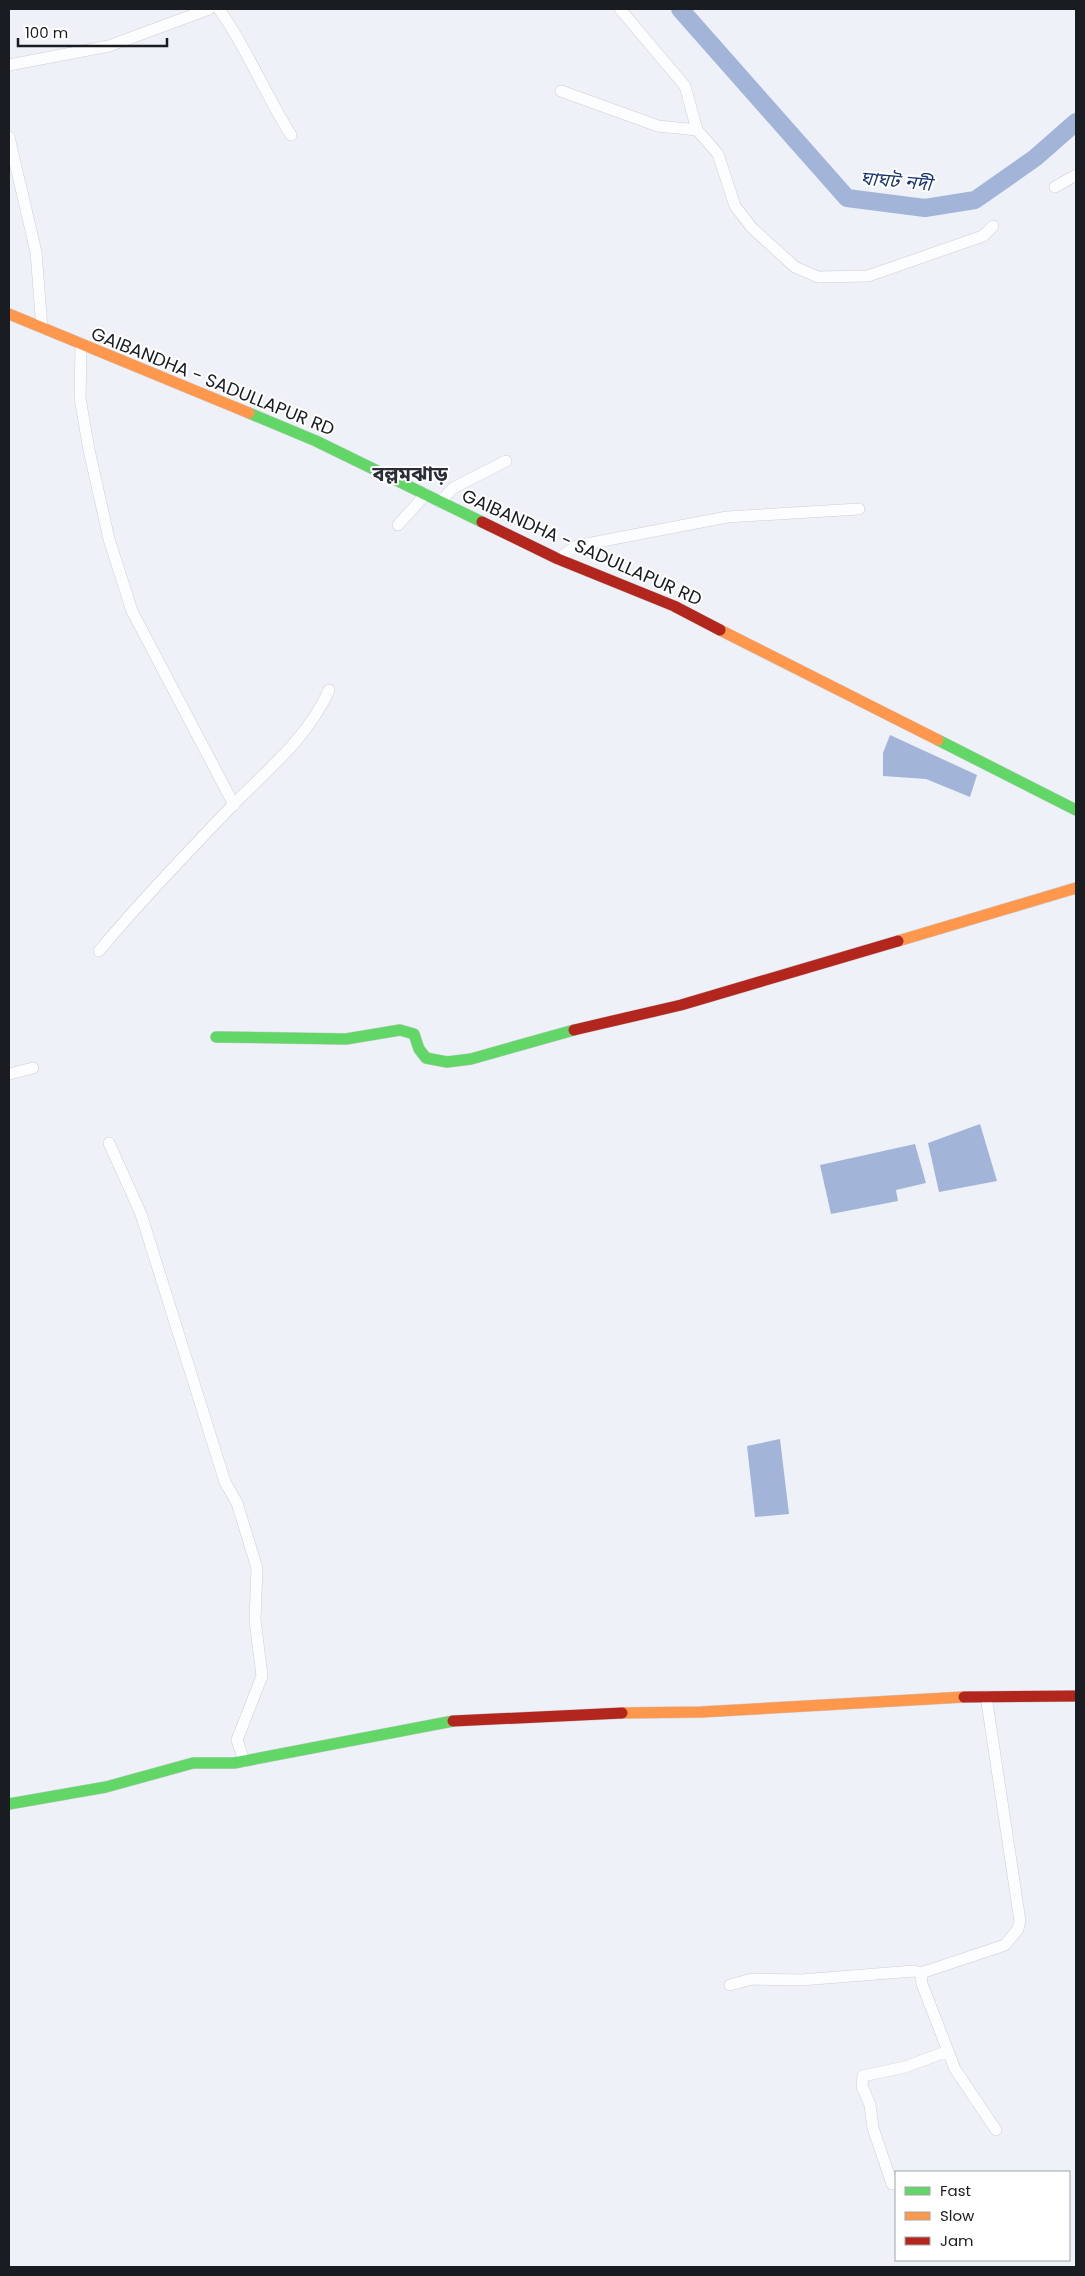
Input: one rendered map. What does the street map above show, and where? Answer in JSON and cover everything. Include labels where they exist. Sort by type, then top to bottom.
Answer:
[{"type":"street","points":[[9,65],[109,46],[209,9]]},
{"type":"street","points":[[219,9],[230,24],[272,105],[291,135]]},
{"type":"street","points":[[620,9],[685,86],[697,130],[718,154],[735,206],[752,228],[795,267],[818,277],[868,276],[983,236],[993,226]]},
{"type":"street","points":[[562,91],[658,126],[697,130]]},
{"type":"street","points":[[9,137],[36,252],[42,328]]},
{"type":"street","points":[[1055,187],[1076,175]]},
{"type":"street","name":"GAIBANDHA - SADULLAPUR RD","points":[[9,314],[316,441],[558,559],[674,606],[1076,810]]},
{"type":"street","points":[[81,345],[80,398],[89,450],[109,539],[132,611],[234,805]]},
{"type":"street","points":[[440,502],[453,488],[506,461]]},
{"type":"street","points":[[398,524],[426,494]]},
{"type":"street","points":[[558,559],[576,546],[727,516],[859,509]]},
{"type":"street","points":[[100,951],[146,894],[291,749],[322,705],[329,690]]},
{"type":"street","points":[[216,1038],[346,1039],[400,1030],[414,1034],[419,1049],[426,1058],[447,1062],[471,1059],[599,1023],[681,1005],[744,988],[1076,888]]},
{"type":"street","points":[[9,1074],[33,1068]]},
{"type":"street","points":[[109,1142],[141,1214],[222,1474],[237,1503],[257,1568],[255,1620],[262,1676],[237,1740],[244,1761]]},
{"type":"street","points":[[730,1984],[752,1979],[801,1980],[914,1971],[921,1973],[1005,1945],[1018,1930],[1018,1898],[986,1696]]},
{"type":"street","points":[[9,1804],[106,1788],[193,1763],[244,1761],[454,1721],[594,1714],[701,1712],[774,1706],[986,1696],[1076,1696]]},
{"type":"street","points":[[921,1973],[922,1984],[956,2069],[996,2130]]},
{"type":"street","points":[[892,2184],[873,2128],[870,2105],[862,2086],[863,2076],[904,2067],[948,2051]]},
{"type":"water","points":[[890,735],[977,775],[970,797],[926,779],[883,776],[883,753]]},
{"type":"water","points":[[980,1124],[997,1181],[939,1192],[928,1143]]},
{"type":"water","points":[[915,1144],[926,1183],[896,1190],[898,1201],[831,1214],[820,1165]]},
{"type":"water","points":[[780,1439],[789,1514],[755,1517],[747,1446]]},
{"type":"waterway","name":"ঘাঘট নদী","points":[[680,9],[847,198],[925,208],[975,200],[1035,158],[1076,122]]},
{"type":"traffic: fast","points":[[249,413],[316,441],[482,522]]},
{"type":"traffic: fast","points":[[938,740],[1076,810]]},
{"type":"traffic: fast","points":[[216,1037],[346,1039],[400,1030],[414,1034],[419,1049],[426,1058],[447,1062],[471,1059],[574,1030]]},
{"type":"traffic: fast","points":[[9,1804],[106,1787],[193,1763],[234,1763],[453,1721]]},
{"type":"traffic: slow","points":[[9,314],[249,413]]},
{"type":"traffic: slow","points":[[720,630],[938,740]]},
{"type":"traffic: slow","points":[[898,941],[1076,888]]},
{"type":"traffic: slow","points":[[622,1713],[701,1712],[964,1697]]},
{"type":"traffic: jam","points":[[482,522],[558,559],[674,606],[720,630]]},
{"type":"traffic: jam","points":[[574,1030],[681,1005],[898,941]]},
{"type":"traffic: jam","points":[[964,1697],[1076,1696]]},
{"type":"traffic: jam","points":[[453,1721],[622,1713]]},
{"type":"district","name":"বল্লমঝাড়","points":[[410,474]]}]
